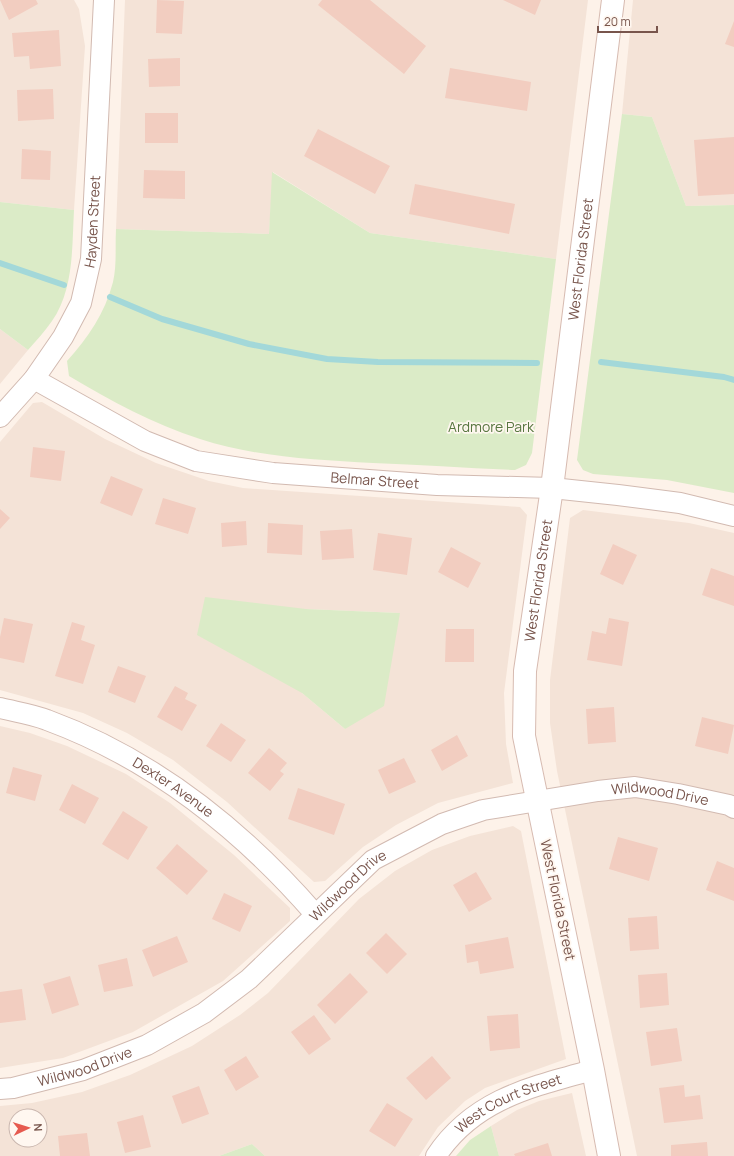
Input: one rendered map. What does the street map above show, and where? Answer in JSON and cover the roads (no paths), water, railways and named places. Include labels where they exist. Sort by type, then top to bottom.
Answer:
[{"type":"street","name":"Hayden Street","points":[[0,417],[34,379],[63,337],[81,303],[91,259],[104,0]]},
{"type":"street","name":"West Florida Street","points":[[609,1156],[593,1070],[524,736],[525,671],[552,488],[613,0]]},
{"type":"street","name":"Belmar Street","points":[[34,379],[145,440],[196,461],[273,473],[437,485],[552,488],[680,503],[734,516]]},
{"type":"street","name":"Dexter Avenue","points":[[0,708],[46,719],[109,746],[153,770],[247,843],[287,882],[315,914]]},
{"type":"street","name":"Wildwood Drive","points":[[0,1089],[13,1088],[83,1070],[147,1045],[204,1013],[249,980],[315,914],[373,860],[442,824],[484,810],[537,800],[635,787],[678,794],[729,805],[734,808]]},
{"type":"street","name":"West Court Street","points":[[436,1156],[453,1134],[467,1121],[498,1100],[522,1090],[593,1070]]},
{"type":"waterway","points":[[0,263],[64,285]]},
{"type":"waterway","points":[[110,297],[162,319],[249,344],[327,359],[378,362],[537,363]]},
{"type":"waterway","points":[[601,362],[724,377],[734,380]]},
{"type":"park label","name":"Ardmore Park","points":[[491,427]]}]
